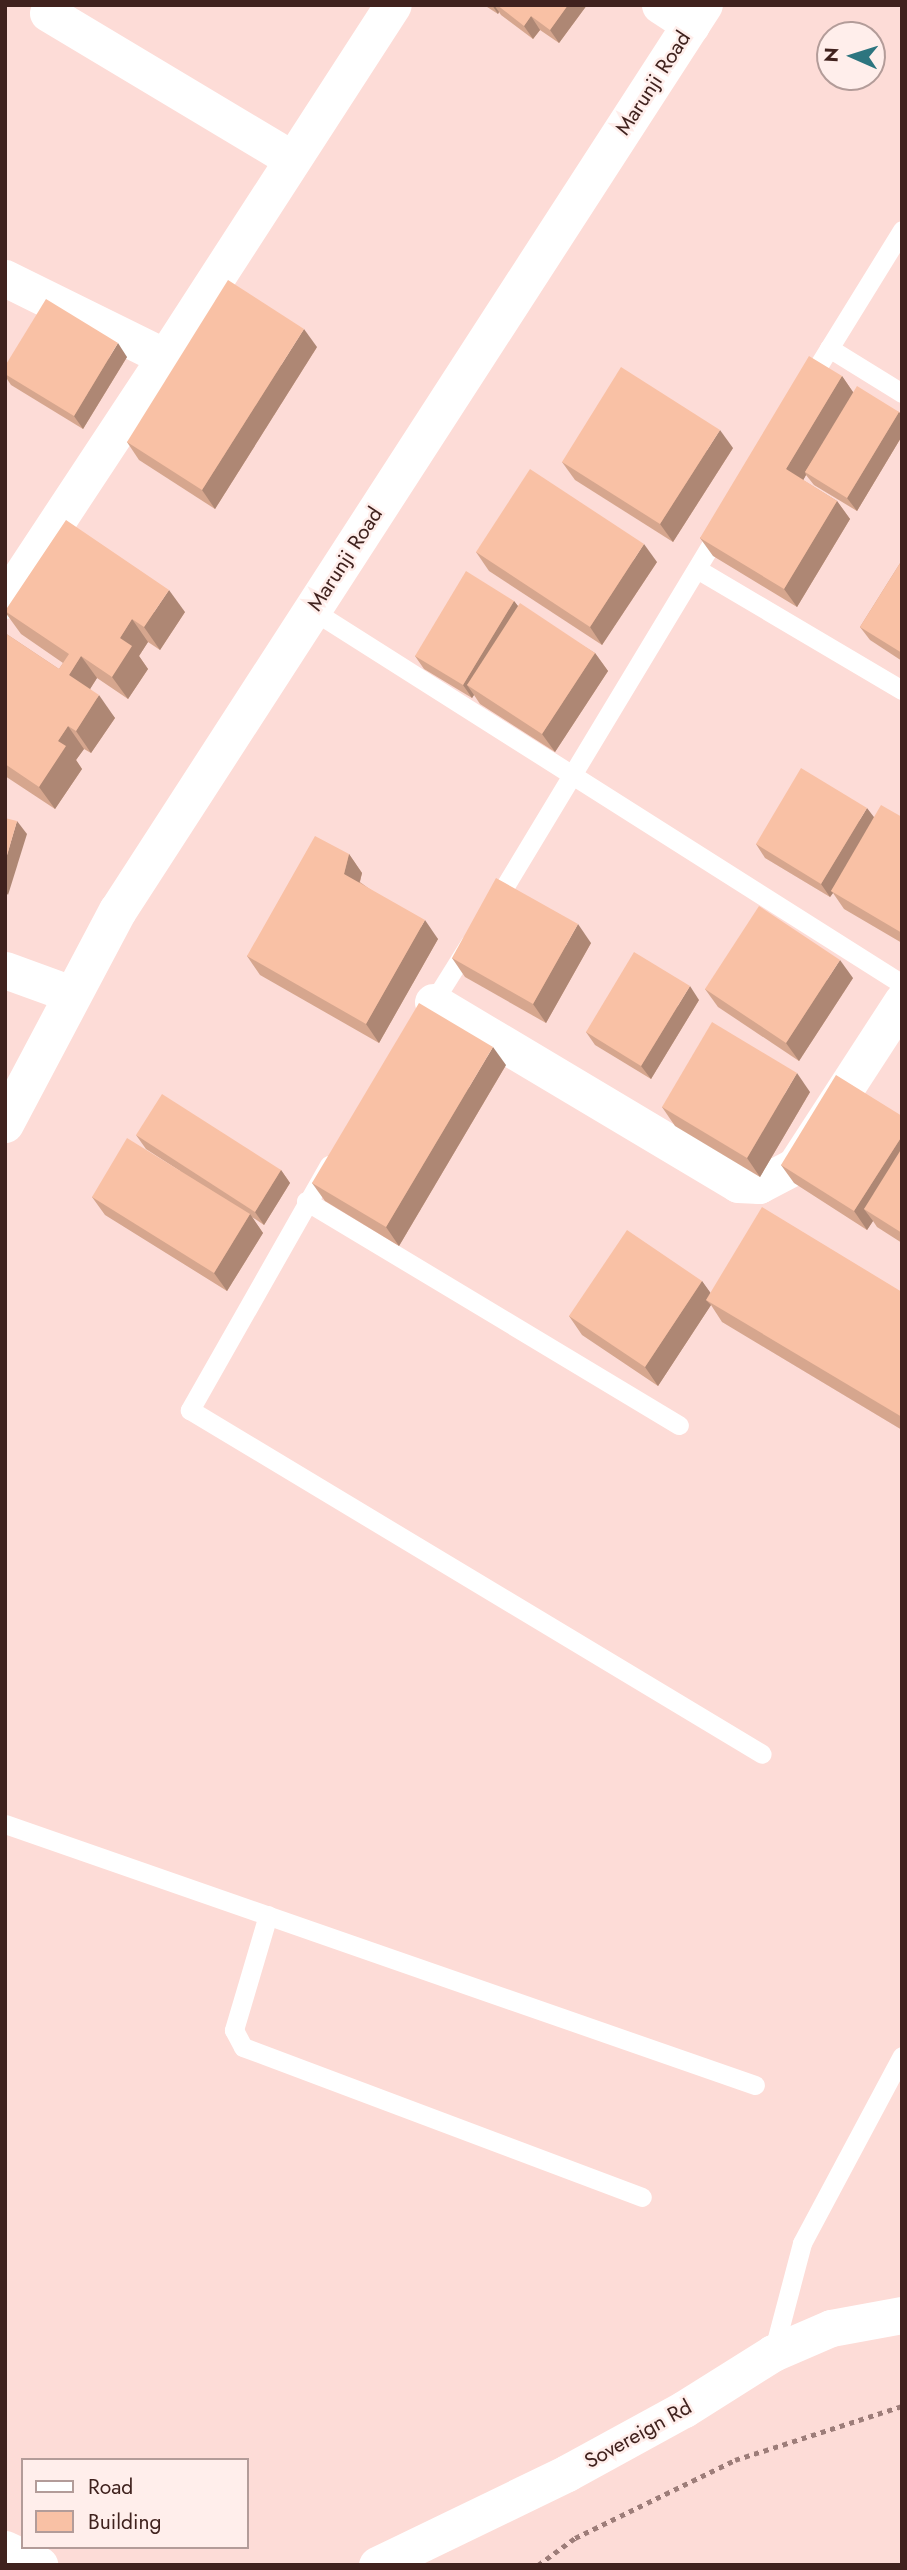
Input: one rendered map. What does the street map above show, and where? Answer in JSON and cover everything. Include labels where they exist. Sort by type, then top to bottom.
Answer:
[{"type":"street","points":[[5,600],[165,357],[290,158],[393,5]]},
{"type":"street","name":"Marunji Road","points":[[5,1124],[71,994],[118,911],[312,610],[685,12]]},
{"type":"street","points":[[48,13],[290,158]]},
{"type":"street","points":[[5,278],[165,357]]},
{"type":"street","points":[[5,970],[71,994]]},
{"type":"street","points":[[425,1014],[738,1184],[759,1185],[794,1166],[902,1001]]},
{"type":"street","name":"Sovereign Rd","points":[[377,2565],[567,2473],[684,2409],[773,2353],[831,2328],[902,2315]]},
{"type":"street","points":[[5,2549],[39,2565]]},
{"type":"lane","points":[[794,406],[902,230]]},
{"type":"lane","points":[[828,348],[902,393]]},
{"type":"lane","points":[[425,1014],[575,777],[732,511]]},
{"type":"lane","points":[[697,569],[902,690]]},
{"type":"lane","points":[[312,610],[902,984]]},
{"type":"lane","points":[[343,1142],[306,1201],[190,1410],[762,1754]]},
{"type":"lane","points":[[306,1201],[679,1424]]},
{"type":"lane","points":[[5,1824],[755,2085]]},
{"type":"lane","points":[[268,1915],[234,2030],[243,2047],[642,2197]]},
{"type":"lane","points":[[773,2353],[802,2243],[902,2056]]},
{"type":"path","points":[[538,2565],[575,2538],[735,2460],[902,2406]]},
{"type":"building","points":[[497,5],[568,5],[550,30],[531,16],[524,26]]},
{"type":"building","points":[[228,280],[304,329],[202,490],[127,442]]},
{"type":"building","points":[[46,299],[118,343],[74,416],[5,374],[5,366]]},
{"type":"building","points":[[809,356],[842,376],[786,469],[837,501],[784,589],[700,538]]},
{"type":"building","points":[[621,367],[720,430],[660,524],[562,462]]},
{"type":"building","points":[[857,386],[899,412],[847,498],[805,472]]},
{"type":"building","points":[[530,469],[644,544],[590,627],[476,552]]},
{"type":"building","points":[[66,520],[169,590],[144,627],[132,619],[120,638],[132,646],[112,677],[81,656],[69,675],[99,695],[76,731],[68,726],[58,741],[66,746],[39,787],[5,764],[5,633],[59,669],[69,654],[5,611]]},
{"type":"building","points":[[902,560],[902,653],[860,627]]},
{"type":"building","points":[[466,571],[514,601],[463,685],[415,656]]},
{"type":"building","points":[[520,603],[595,653],[542,734],[467,685]]},
{"type":"building","points":[[801,768],[867,808],[821,884],[756,844]]},
{"type":"building","points":[[881,805],[902,817],[902,933],[831,891]]},
{"type":"building","points":[[5,818],[17,821],[5,862]]},
{"type":"building","points":[[315,836],[349,854],[344,874],[425,920],[366,1024],[247,956]]},
{"type":"building","points":[[496,878],[578,924],[533,1004],[452,958]]},
{"type":"building","points":[[759,906],[840,960],[786,1043],[705,989]]},
{"type":"building","points":[[634,952],[690,986],[641,1066],[586,1032]]},
{"type":"building","points":[[419,1003],[493,1047],[386,1227],[312,1183]]},
{"type":"building","points":[[712,1022],[797,1073],[747,1158],[662,1107]]},
{"type":"building","points":[[836,1075],[902,1116],[902,1136],[854,1211],[781,1165]]},
{"type":"building","points":[[162,1094],[281,1170],[255,1212],[136,1135]]},
{"type":"building","points":[[127,1138],[250,1214],[214,1273],[92,1197]]},
{"type":"building","points":[[902,1148],[902,1233],[864,1209]]},
{"type":"building","points":[[762,1207],[902,1292],[902,1417],[706,1300]]},
{"type":"building","points":[[627,1230],[702,1281],[645,1367],[569,1316]]}]
